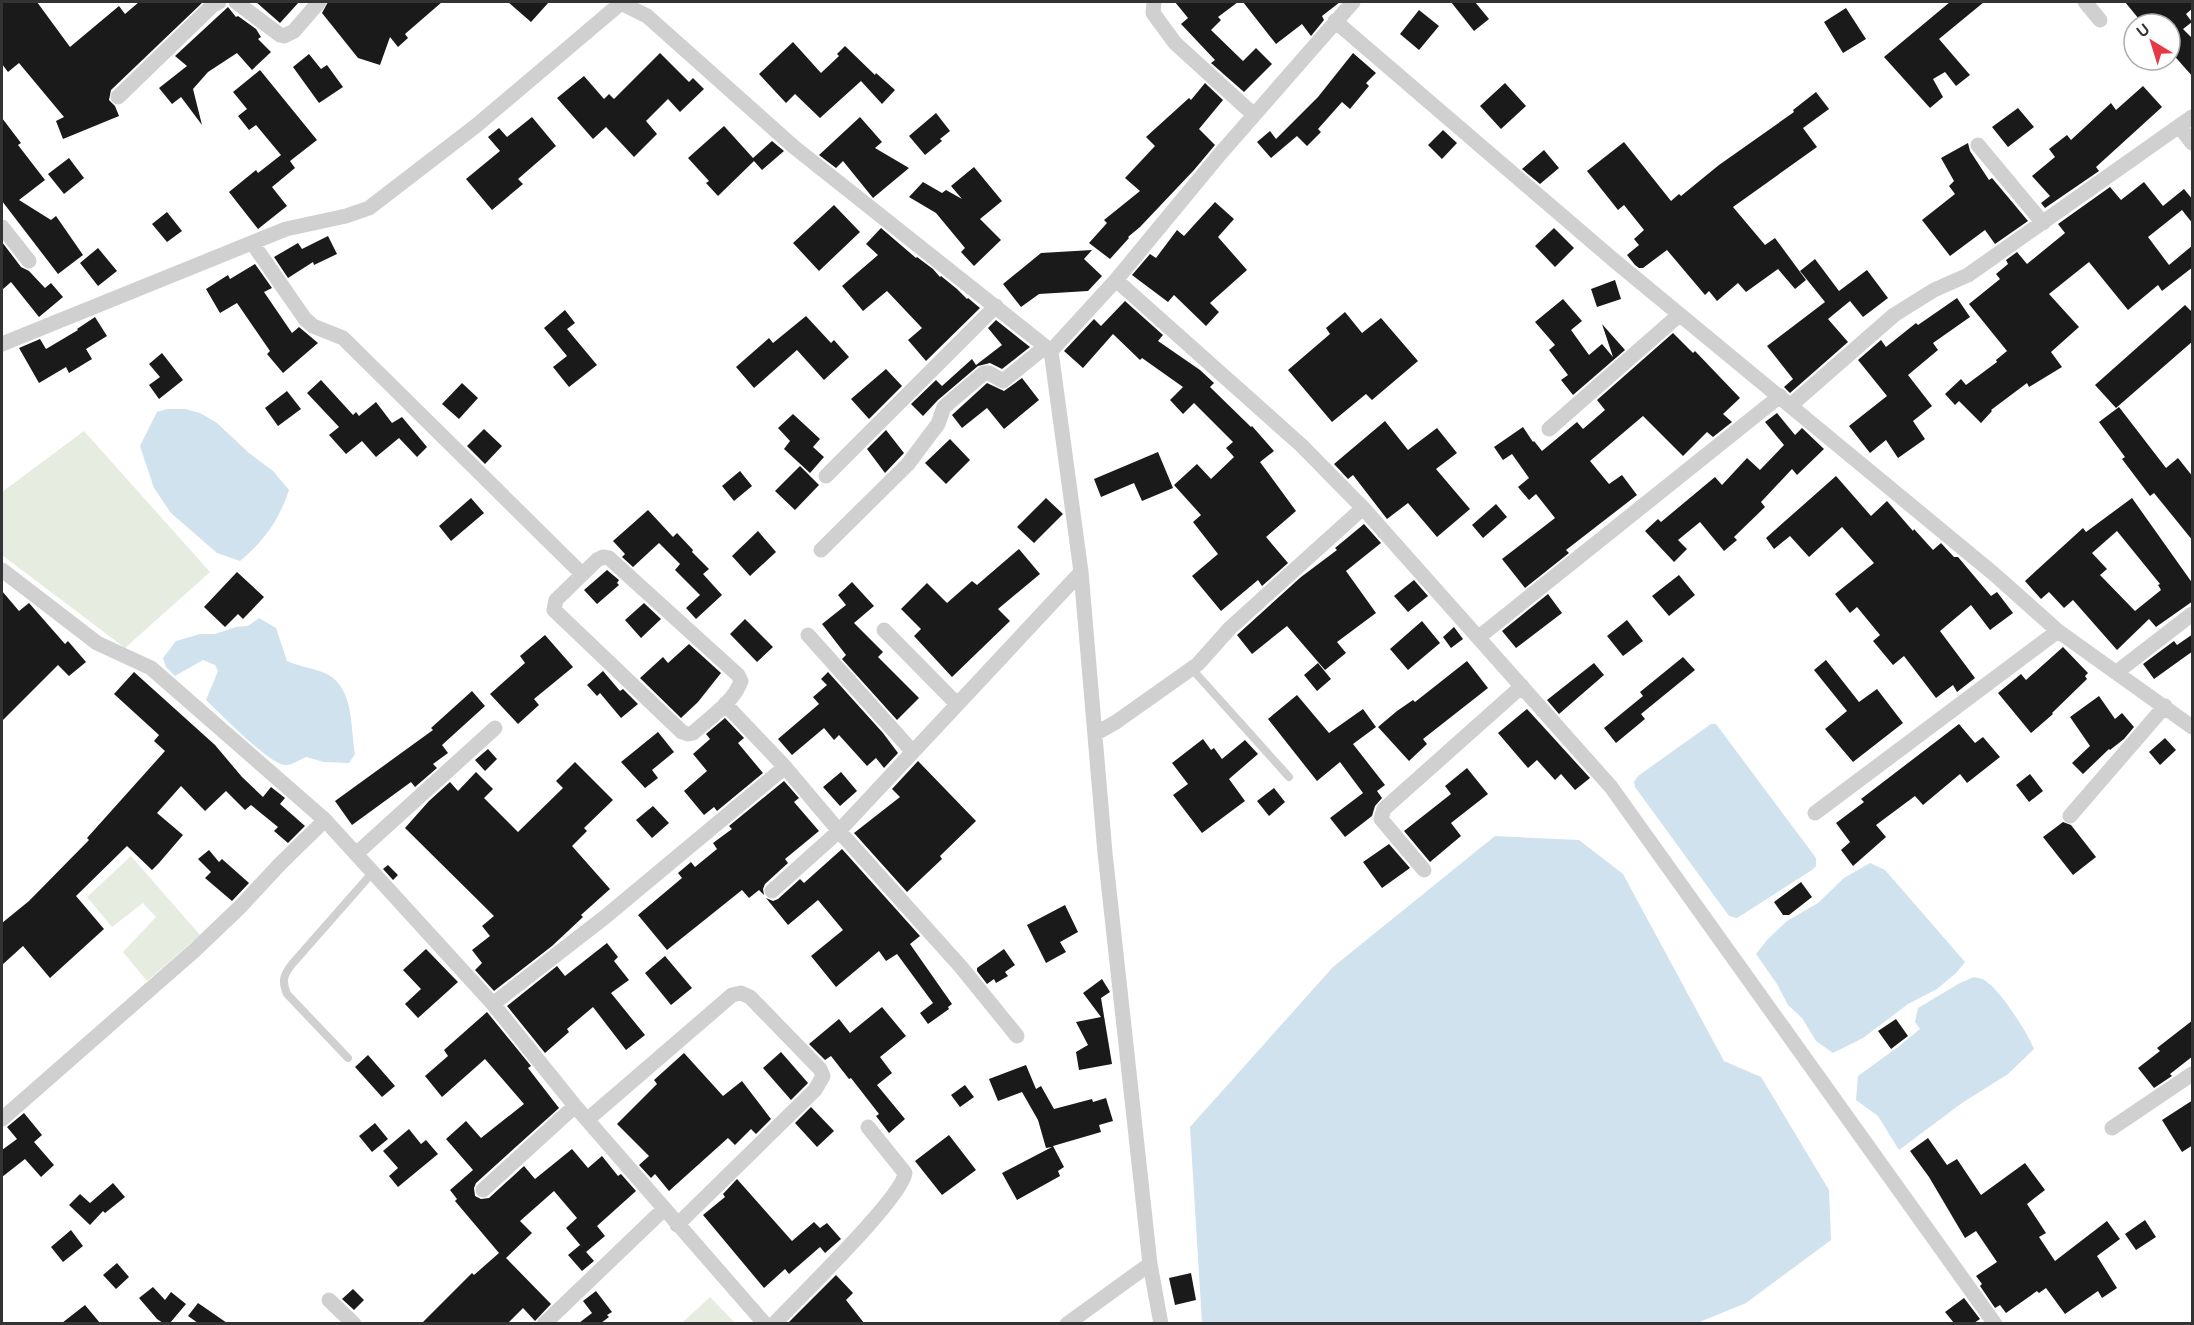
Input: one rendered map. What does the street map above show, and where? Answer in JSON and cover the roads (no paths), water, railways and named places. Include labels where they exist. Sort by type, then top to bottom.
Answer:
[{"type":"street","points":[[118,97],[212,6],[219,2]]},
{"type":"street","points":[[236,2],[284,36],[294,31],[319,2]]},
{"type":"street","points":[[2,344],[286,229],[357,214],[377,204],[477,125],[620,2],[647,16],[794,147],[1048,349],[1081,572],[1105,853],[1150,1264],[1161,1323]]},
{"type":"street","points":[[1154,2],[1153,13],[1175,43],[1254,115]]},
{"type":"street","points":[[820,550],[908,464],[938,424],[944,407],[984,373],[990,373],[1003,381],[1048,349],[1116,280],[1254,115],[1353,2]]},
{"type":"street","points":[[2085,2],[2100,20]]},
{"type":"street","points":[[1335,21],[1679,315],[1994,573],[2058,631],[2193,727]]},
{"type":"street","points":[[1479,637],[1894,315],[1934,290],[1968,275],[2193,117]]},
{"type":"street","points":[[2180,126],[2193,143]]},
{"type":"street","points":[[1978,145],[2043,223]]},
{"type":"street","points":[[2,227],[29,261]]},
{"type":"street","points":[[253,244],[305,319],[313,326],[343,338],[582,574]]},
{"type":"street","points":[[1116,280],[1301,445],[1363,508],[1611,787],[1995,1323]]},
{"type":"street","points":[[826,476],[996,306]]},
{"type":"street","points":[[1549,429],[1679,315]]},
{"type":"street","points":[[1095,734],[1116,722],[1198,664],[1230,628],[1363,508]]},
{"type":"street","points":[[603,557],[609,558],[738,675],[741,681],[739,687],[724,704],[693,733],[685,734],[554,610],[556,600],[597,560],[603,557]]},
{"type":"street","points":[[2,570],[97,643],[151,668],[324,820],[493,1004],[575,1106],[765,1323]]},
{"type":"street","points":[[771,891],[839,831],[1081,572]]},
{"type":"street","points":[[2117,672],[2193,614]]},
{"type":"street","points":[[884,630],[957,704]]},
{"type":"street","points":[[1815,813],[2058,631]]},
{"type":"street","points":[[808,635],[912,751]]},
{"type":"street","points":[[1424,870],[1381,819],[1384,809],[1522,686]]},
{"type":"street","points":[[724,704],[785,767],[961,968],[1017,1036]]},
{"type":"street","points":[[2070,816],[2165,706]]},
{"type":"street","points":[[356,854],[495,728]]},
{"type":"street","points":[[493,1004],[605,917],[785,767]]},
{"type":"street","points":[[2,1119],[195,950],[324,820]]},
{"type":"street","points":[[587,1120],[732,995],[741,993],[750,997],[820,1069],[823,1076],[815,1090],[677,1225]]},
{"type":"street","points":[[2112,1128],[2193,1074]]},
{"type":"street","points":[[483,1190],[575,1106]]},
{"type":"street","points":[[774,1323],[880,1213],[903,1184],[905,1173],[868,1127]]},
{"type":"street","points":[[544,1323],[664,1209]]},
{"type":"street","points":[[1067,1323],[1150,1264]]},
{"type":"street","points":[[329,1300],[354,1323]]},
{"type":"lane","points":[[1191,668],[1289,777]]},
{"type":"lane","points":[[348,1058],[288,994],[283,984],[285,973],[293,963],[373,872]]},
{"type":"water","points":[[167,409],[185,409],[200,413],[217,423],[249,453],[273,471],[289,490],[281,511],[270,529],[240,561],[217,553],[171,513],[154,488],[140,446],[157,412]]},
{"type":"water","points":[[259,618],[276,628],[287,661],[322,672],[333,678],[340,686],[346,696],[351,719],[355,754],[349,763],[324,762],[306,757],[287,765],[276,762],[255,746],[206,700],[218,671],[215,665],[203,660],[175,676],[166,667],[163,658],[176,641],[200,634],[215,634],[236,627],[248,626]]},
{"type":"water","points":[[1711,724],[1716,724],[1816,858],[1816,866],[1812,870],[1737,918],[1729,916],[1635,787],[1634,782],[1638,776]]},
{"type":"water","points":[[1495,836],[1579,840],[1623,874],[1724,1061],[1761,1077],[1829,1190],[1831,1240],[1746,1303],[1697,1323],[1202,1323],[1190,1127],[1333,967]]},
{"type":"water","points":[[1870,863],[1885,870],[1965,962],[1937,989],[1908,1004],[1863,1038],[1833,1053],[1816,1041],[1802,1018],[1788,1005],[1777,984],[1756,954],[1787,921],[1818,903],[1844,878]]},
{"type":"water","points":[[1974,977],[1986,981],[2000,995],[2020,1023],[2034,1049],[2008,1074],[1962,1103],[1899,1150],[1878,1116],[1856,1100],[1858,1076],[1920,1029],[1915,1022],[1918,1008]]}]
